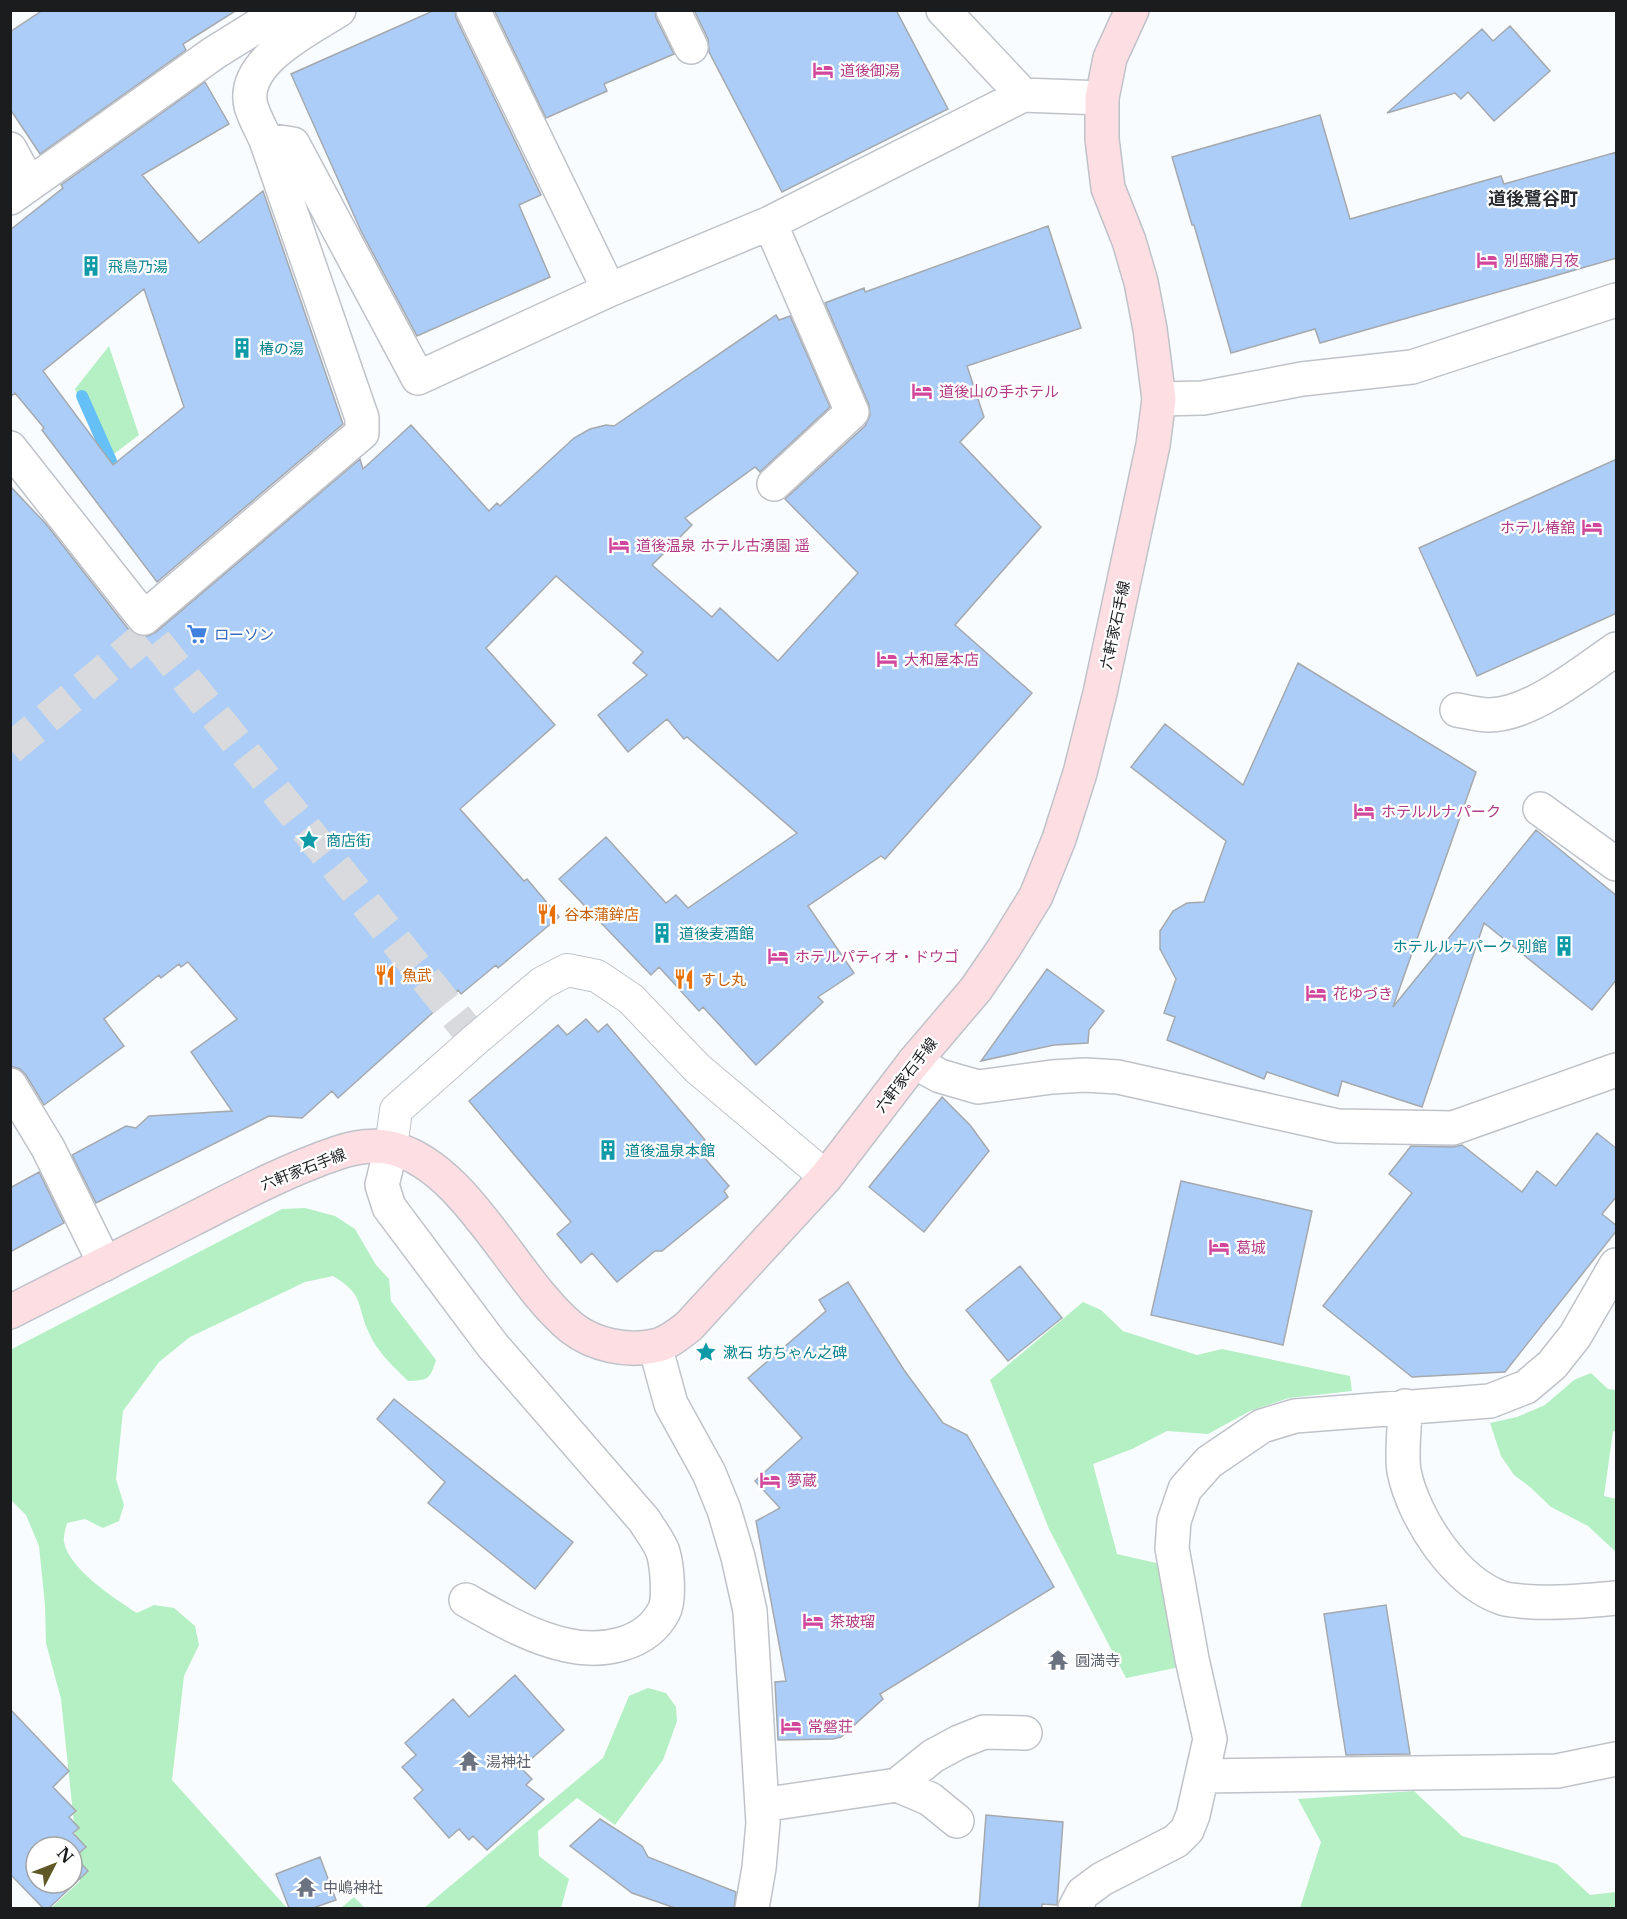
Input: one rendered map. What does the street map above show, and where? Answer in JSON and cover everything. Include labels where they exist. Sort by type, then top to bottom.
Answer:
[{"type":"main road","name":"六軒家石手線","points":[[10,1312],[256,1187],[338,1153],[366,1146],[391,1148],[417,1158],[437,1172],[465,1200],[547,1302],[572,1328],[593,1340],[620,1348],[655,1346],[672,1339],[689,1326],[826,1177],[914,1062],[976,989],[1004,948],[1036,896],[1059,839],[1080,773],[1100,693],[1153,445],[1159,399],[1141,282],[1129,241],[1108,188],[1102,139],[1102,98],[1110,58],[1132,10]]},
{"type":"street","points":[[10,148],[20,191],[214,53],[287,10]]},
{"type":"street","points":[[10,448],[146,626],[362,433],[362,418],[266,140],[250,105],[251,85],[263,63],[289,42],[339,10]]},
{"type":"street","points":[[473,10],[609,290]]},
{"type":"street","points":[[673,10],[691,47]]},
{"type":"street","points":[[943,10],[1023,95]]},
{"type":"street","points":[[266,140],[293,144],[418,378],[609,290],[770,223],[1023,95],[1102,98]]},
{"type":"street","points":[[770,223],[852,412],[774,484]]},
{"type":"street","points":[[1159,399],[1203,398],[1302,380],[1412,367],[1617,300]]},
{"type":"street","points":[[1457,710],[1490,715],[1541,700],[1617,649]]},
{"type":"street","points":[[1540,809],[1617,864]]},
{"type":"street","points":[[466,1600],[525,1632],[567,1646],[604,1649],[626,1643],[650,1630],[664,1610],[667,1582],[662,1551],[644,1520],[493,1346],[389,1207],[382,1185],[391,1148],[396,1110],[542,983],[567,970],[597,976],[631,999],[697,1068],[826,1177]]},
{"type":"street","points":[[914,1062],[940,1076],[978,1087],[1063,1076],[1118,1077],[1338,1126],[1453,1128],[1617,1070]]},
{"type":"street","points":[[10,1085],[48,1148],[105,1264]]},
{"type":"street","points":[[1075,1908],[1083,1893],[1102,1879],[1176,1841],[1186,1830],[1193,1815],[1210,1739],[1192,1659],[1172,1548],[1174,1521],[1185,1489],[1209,1462],[1262,1426],[1295,1416],[1490,1401],[1526,1387],[1552,1365],[1575,1336],[1617,1265]]},
{"type":"street","points":[[655,1346],[671,1404],[709,1473],[724,1510],[738,1557],[750,1611],[763,1822],[759,1868],[752,1908]]},
{"type":"street","points":[[1405,1406],[1404,1470],[1415,1504],[1432,1537],[1449,1559],[1474,1583],[1502,1599],[1544,1603],[1617,1598]]},
{"type":"street","points":[[762,1805],[897,1785],[933,1756],[959,1742],[984,1732],[1025,1733]]},
{"type":"street","points":[[1202,1776],[1557,1771],[1617,1759]]},
{"type":"street","points":[[897,1785],[930,1799],[957,1821]]},
{"type":"green space","points":[[109,346],[139,435],[106,460],[75,389]]},
{"type":"green space","points":[[305,1208],[335,1216],[355,1229],[376,1265],[389,1279],[391,1301],[436,1360],[432,1372],[427,1378],[408,1381],[381,1353],[372,1340],[358,1301],[350,1289],[333,1276],[305,1282],[190,1337],[159,1362],[123,1411],[116,1479],[124,1505],[119,1521],[103,1528],[85,1519],[67,1523],[64,1542],[74,1563],[83,1573],[137,1613],[154,1605],[174,1608],[195,1626],[199,1645],[184,1676],[172,1780],[287,1908],[51,1908],[65,1895],[84,1895],[84,1835],[75,1835],[61,1699],[46,1643],[39,1546],[26,1515],[11,1500],[10,1350],[282,1209]]},
{"type":"green space","points":[[1083,1302],[1101,1310],[1123,1331],[1197,1355],[1222,1349],[1350,1376],[1352,1391],[1289,1398],[1250,1411],[1208,1434],[1167,1431],[1132,1449],[1093,1464],[1117,1554],[1165,1565],[1180,1667],[1126,1678],[1049,1529],[990,1380]]},
{"type":"green space","points":[[1591,1373],[1608,1389],[1616,1390],[1616,1432],[1613,1431],[1604,1496],[1616,1499],[1616,1552],[1588,1526],[1551,1507],[1514,1475],[1501,1456],[1490,1423],[1517,1417],[1545,1405],[1574,1380]]},
{"type":"green space","points":[[648,1688],[666,1693],[676,1707],[677,1721],[663,1760],[615,1825],[577,1798],[538,1831],[539,1856],[569,1879],[561,1908],[424,1908],[603,1758],[629,1696]]},
{"type":"green space","points":[[1414,1791],[1462,1836],[1557,1864],[1590,1895],[1616,1892],[1616,1908],[1300,1908],[1321,1842],[1298,1799]]},
{"type":"green space","points":[[354,1897],[365,1908],[341,1908]]},
{"type":"building","points":[[43,10],[237,10],[183,44],[186,50],[40,154],[10,109],[10,32]]},
{"type":"building","points":[[435,10],[455,10],[456,18],[541,195],[519,205],[550,277],[417,336],[361,231],[291,74]]},
{"type":"building","points":[[494,10],[655,10],[656,18],[674,54],[604,84],[607,91],[546,118]]},
{"type":"building","name":"道後御湯","points":[[694,10],[896,10],[948,109],[782,192],[709,52],[708,39]]},
{"type":"building","points":[[1510,26],[1550,71],[1494,121],[1468,92],[1461,99],[1455,93],[1387,113],[1482,29],[1493,41]]},
{"type":"building","points":[[205,82],[229,124],[142,175],[199,243],[263,191],[343,424],[157,582],[42,430],[44,428],[15,393],[10,397],[10,230],[63,188],[61,185]],"holes":[[[144,289],[184,407],[113,465],[43,371]]]},
{"type":"building","points":[[1320,115],[1350,219],[1501,176],[1504,184],[1617,152],[1617,258],[1320,343],[1315,329],[1231,353],[1172,157]]},
{"type":"building","points":[[1048,226],[1081,328],[967,366],[984,417],[960,442],[1041,527],[955,625],[1032,693],[885,859],[881,856],[808,906],[854,973],[818,997],[823,1002],[756,1065],[703,1007],[699,1011],[659,967],[651,975],[559,879],[606,837],[666,903],[676,895],[688,908],[797,833],[687,737],[684,739],[667,719],[628,752],[598,715],[647,675],[633,663],[643,652],[556,576],[486,648],[555,725],[460,809],[524,881],[527,879],[559,917],[498,968],[496,965],[461,994],[458,990],[338,1098],[332,1091],[302,1118],[269,1116],[96,1203],[72,1155],[126,1126],[136,1128],[149,1116],[232,1111],[191,1052],[237,1019],[188,962],[181,967],[179,964],[161,978],[159,975],[104,1019],[124,1046],[44,1105],[26,1075],[20,1069],[10,1066],[10,486],[46,524],[129,630],[138,636],[148,636],[156,632],[360,459],[363,469],[411,425],[489,511],[497,503],[500,506],[574,438],[590,429],[606,425],[614,426],[776,315],[779,320],[790,316],[830,407],[760,472],[755,467],[685,518],[692,525],[652,565],[712,617],[720,608],[778,661],[858,573],[785,499],[865,426],[870,415],[869,405],[825,303],[864,288],[865,292]]},
{"type":"building","points":[[1617,459],[1617,613],[1477,676],[1419,548]]},
{"type":"building","points":[[1298,663],[1476,772],[1393,1007],[1536,830],[1617,896],[1617,979],[1592,1010],[1484,923],[1422,1107],[1342,1081],[1338,1096],[1267,1072],[1264,1079],[1167,1040],[1175,1017],[1164,1013],[1176,979],[1160,949],[1160,931],[1173,911],[1187,903],[1204,902],[1226,841],[1131,767],[1165,724],[1243,785]]},
{"type":"building","points":[[1047,969],[1104,1011],[1089,1030],[1088,1043],[1054,1045],[981,1061]]},
{"type":"building","name":"道後温泉本館","points":[[586,1019],[598,1032],[607,1024],[705,1140],[696,1148],[729,1186],[724,1191],[728,1197],[662,1251],[655,1251],[617,1282],[592,1253],[581,1263],[557,1234],[571,1222],[469,1101],[558,1025],[567,1035]]},
{"type":"building","points":[[942,1097],[970,1125],[989,1151],[924,1232],[869,1187]]},
{"type":"building","points":[[1597,1133],[1617,1149],[1617,1196],[1602,1214],[1617,1226],[1617,1230],[1505,1372],[1412,1377],[1323,1306],[1412,1193],[1389,1174],[1411,1146],[1453,1147],[1462,1145],[1522,1192],[1537,1171],[1556,1186]]},
{"type":"building","points":[[39,1172],[64,1223],[10,1252],[10,1188]]},
{"type":"building","points":[[1181,1181],[1312,1211],[1283,1345],[1151,1315]]},
{"type":"building","points":[[1020,1266],[1062,1318],[1008,1361],[966,1310]]},
{"type":"building","points":[[848,1282],[904,1370],[943,1423],[967,1435],[1054,1587],[880,1694],[883,1699],[841,1737],[778,1740],[775,1682],[786,1681],[756,1521],[780,1508],[755,1481],[802,1438],[748,1378],[826,1311],[819,1300]]},
{"type":"building","points":[[394,1399],[573,1542],[535,1589],[428,1503],[445,1482],[377,1419]]},
{"type":"building","points":[[1386,1605],[1410,1754],[1346,1755],[1324,1614]]},
{"type":"building","name":"湯神社","points":[[515,1675],[564,1730],[521,1768],[532,1779],[526,1785],[544,1799],[487,1850],[473,1836],[469,1840],[459,1829],[449,1838],[414,1798],[423,1790],[402,1767],[416,1755],[405,1743],[453,1699],[469,1717]]},
{"type":"building","points":[[10,1709],[69,1771],[53,1787],[76,1811],[69,1817],[79,1828],[73,1833],[75,1835],[24,1835],[24,1888],[10,1874]]},
{"type":"building","points":[[986,1815],[1063,1822],[1057,1905],[1042,1904],[1042,1908],[979,1908]]},
{"type":"building","points":[[600,1819],[642,1846],[648,1857],[736,1892],[734,1908],[675,1908],[632,1893],[570,1846]]},
{"type":"building","name":"中嶋神社","points":[[320,1857],[336,1900],[313,1908],[289,1908],[276,1874]]},
{"type":"building","points":[[30,1895],[63,1895],[49,1908],[43,1908]]},
{"type":"waterway","points":[[82,396],[111,461]]},
{"type":"tunnel","points":[[10,749],[149,633],[475,1040]]},
{"type":"place","name":"道後御湯","points":[[823,70]]},
{"type":"place","name":"別邸朧月夜","points":[[1487,260]]},
{"type":"place","name":"飛鳥乃湯","points":[[91,266]]},
{"type":"place","name":"椿の湯","points":[[242,348]]},
{"type":"place","name":"道後山の手ホテル","points":[[922,391]]},
{"type":"place","name":"ホテル椿舘","points":[[1592,527]]},
{"type":"place","name":"道後温泉 ホテル古湧園 遥","points":[[619,545]]},
{"type":"place","name":"ローソン","points":[[197,634]]},
{"type":"place","name":"大和屋本店","points":[[887,659]]},
{"type":"place","name":"ホテルルナパーク","points":[[1364,811]]},
{"type":"place","name":"商店街","points":[[309,840]]},
{"type":"place","name":"谷本蒲鉾店","points":[[547,914]]},
{"type":"place","name":"道後麦酒館","points":[[662,933]]},
{"type":"place","name":"ホテルルナパーク 別館","points":[[1564,946]]},
{"type":"place","name":"ホテルパティオ・ドウゴ","points":[[778,956]]},
{"type":"place","name":"魚武","points":[[385,975]]},
{"type":"place","name":"すし丸","points":[[684,979]]},
{"type":"place","name":"花ゆづき","points":[[1316,993]]},
{"type":"place","name":"道後温泉本館","points":[[608,1150]]},
{"type":"place","name":"葛城","points":[[1219,1247]]},
{"type":"place","name":"漱石 坊ちゃん之碑","points":[[706,1352]]},
{"type":"place","name":"夢蔵","points":[[770,1480]]},
{"type":"place","name":"茶玻瑠","points":[[813,1621]]},
{"type":"place","name":"圓満寺","points":[[1058,1660]]},
{"type":"place","name":"常磐荘","points":[[791,1726]]},
{"type":"place","name":"湯神社","points":[[469,1761]]},
{"type":"place","name":"中嶋神社","points":[[306,1887]]},
{"type":"district","name":"道後鷺谷町","points":[[1533,199]]}]
